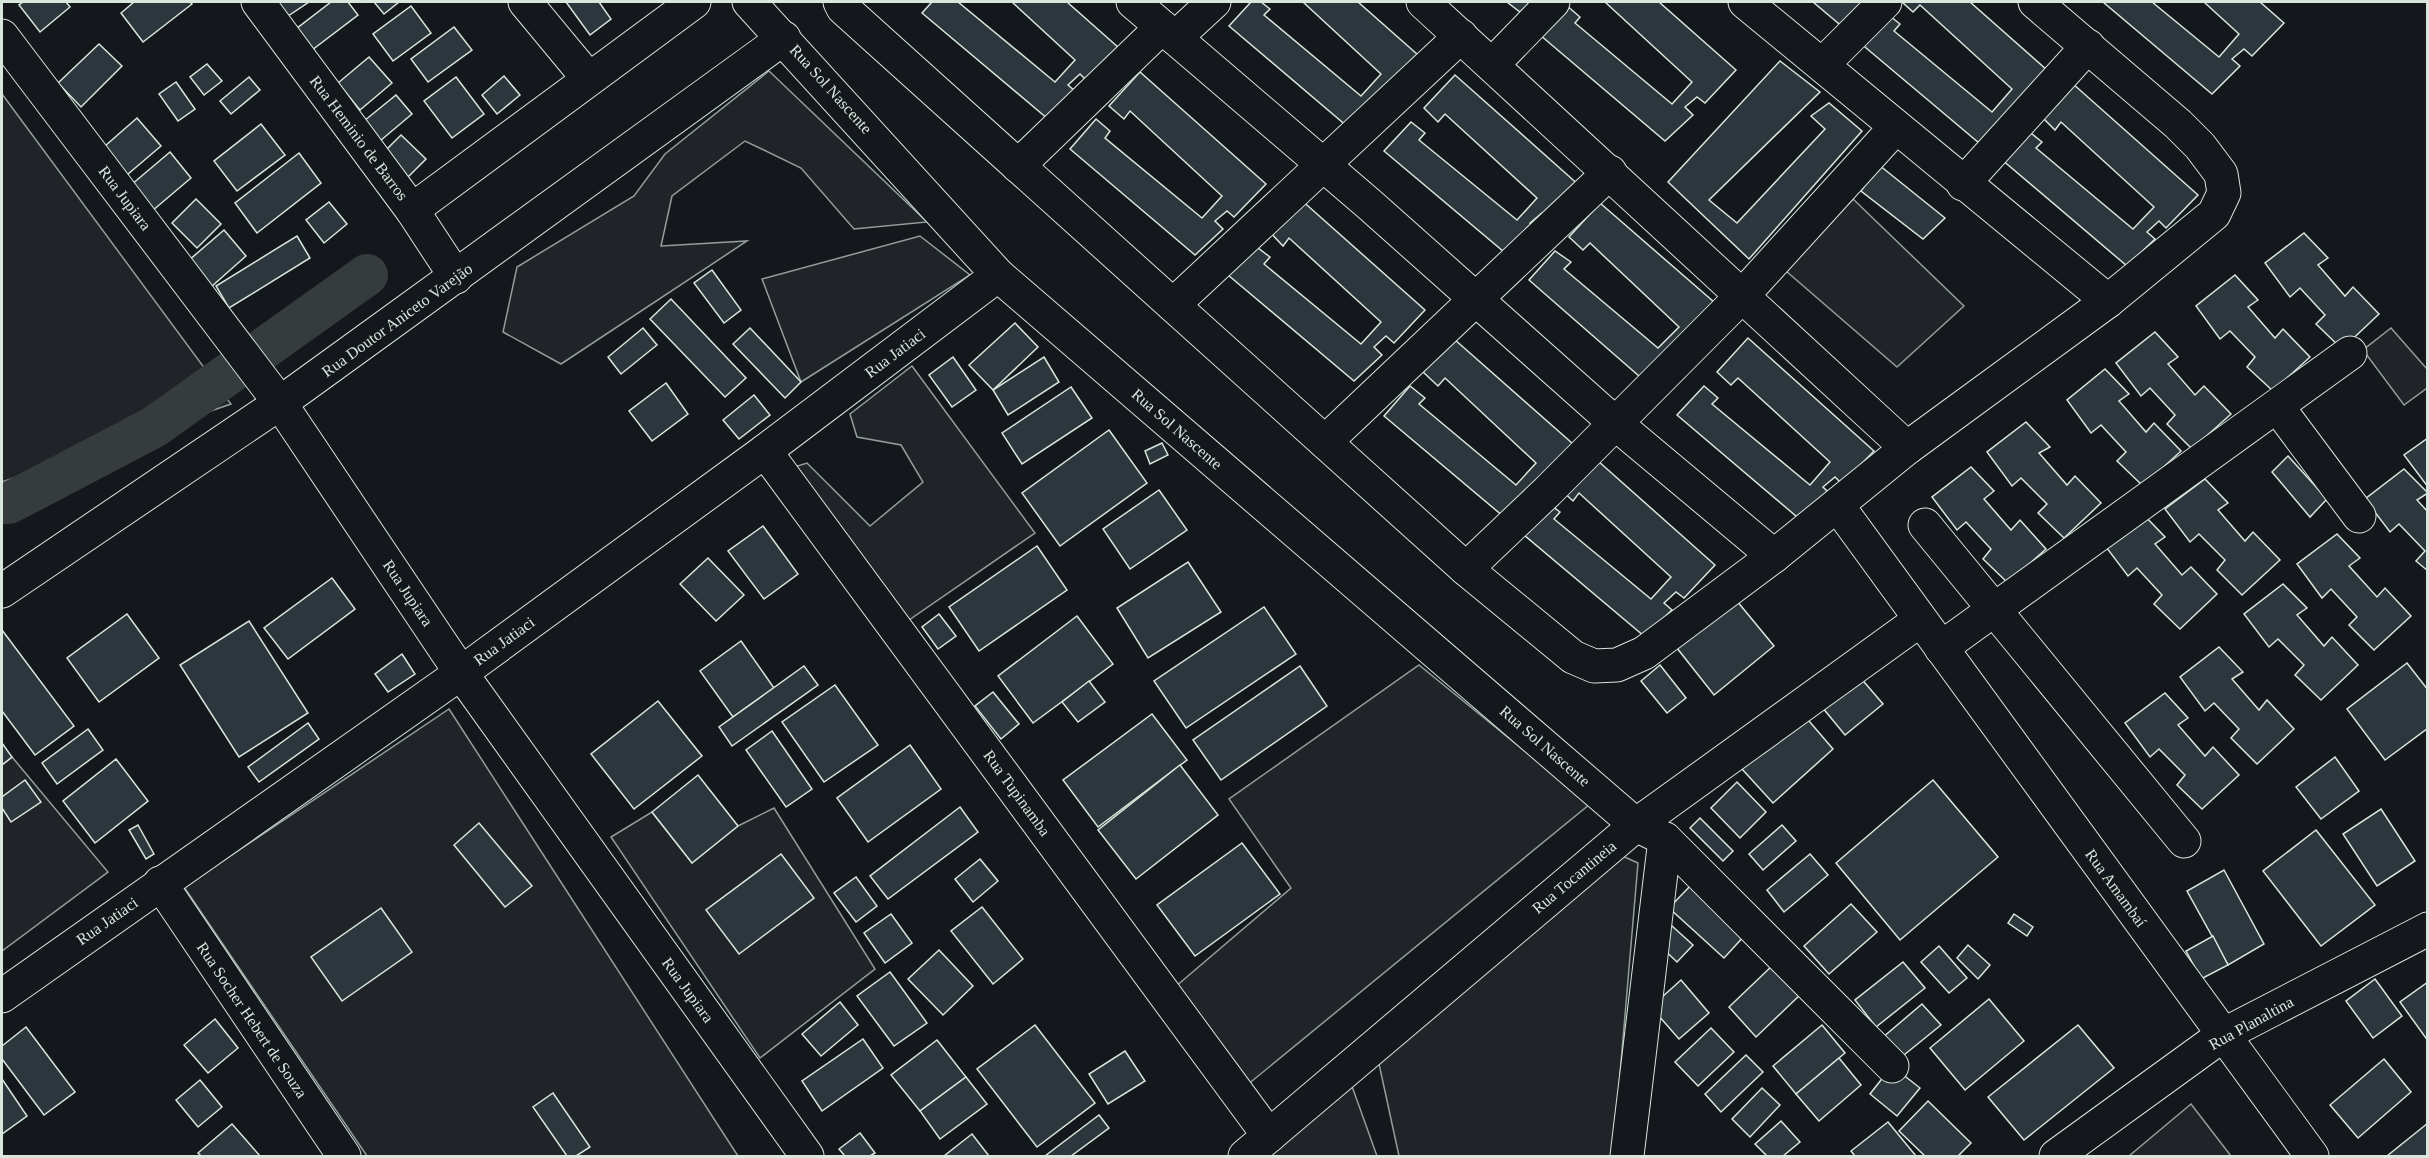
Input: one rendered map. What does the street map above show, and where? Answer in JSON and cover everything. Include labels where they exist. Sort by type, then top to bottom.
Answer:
[{"type":"street","name":"Rua Heminio de Barros","points":[[258,2],[417,218],[450,268]]},
{"type":"street","points":[[525,2],[588,78]]},
{"type":"street","points":[[417,218],[588,78],[693,2]]},
{"type":"street","points":[[840,2],[843,8],[1466,568],[1573,657],[1594,666],[1617,665],[1644,653],[1774,556],[1907,448],[2108,301],[2214,214],[2223,193],[2221,174],[2200,146],[2178,124],[2037,2]]},
{"type":"street","points":[[1133,2],[1323,165],[1615,423],[1774,556]]},
{"type":"street","points":[[1018,166],[1168,32],[1214,2]]},
{"type":"street","points":[[1423,2],[1907,448]]},
{"type":"street","points":[[1492,65],[1553,2]]},
{"type":"street","points":[[1745,2],[1895,128],[2108,301]]},
{"type":"street","points":[[1822,65],[1885,2]]},
{"type":"street","name":"Rua Doutor Aniceto Varejão","points":[[2,591],[280,403],[767,21]]},
{"type":"street","name":"Rua Sol Nascente","points":[[767,21],[998,275],[1636,825],[1665,839],[1892,1066]]},
{"type":"street","name":"Rua Jupiara","points":[[2,36],[280,403],[461,673],[807,1156]]},
{"type":"street","points":[[1173,305],[1461,36]]},
{"type":"street","points":[[1963,184],[2088,46]]},
{"type":"street","points":[[1466,568],[1743,295],[1895,128]]},
{"type":"street","points":[[1325,442],[1610,172]]},
{"type":"street","name":"Rua Jatiaci","points":[[2,996],[461,673],[765,451],[998,275]]},
{"type":"street","points":[[1948,642],[2350,353]]},
{"type":"street","points":[[2277,406],[2359,516]]},
{"type":"street","name":"Rua Tupinamba","points":[[765,451],[1257,1146]]},
{"type":"street","name":"Rua Amambaí","points":[[1838,506],[1865,540],[1920,620],[1948,642],[2223,1035],[2312,1156]]},
{"type":"street","points":[[1925,525],[2184,841]]},
{"type":"street","name":"Rua Tocantineia","points":[[1257,1146],[1636,825],[1920,620]]},
{"type":"street","points":[[1628,1156],[1665,839]]},
{"type":"street","name":"Rua Socher Hebert de Souza","points":[[160,883],[344,1156]]},
{"type":"street","name":"Rua Planaltina","points":[[2056,1156],[2223,1035],[2427,929]]},
{"type":"shaded area","points":[[769,71],[927,222],[854,229],[801,168],[745,141],[672,196],[661,246],[747,241],[561,364],[503,332],[517,267],[634,196],[665,154]]},
{"type":"shaded area","points":[[2,94],[231,404],[2,482]]},
{"type":"shaded area","points":[[1853,199],[1964,306],[1897,367],[1786,271]]},
{"type":"shaded area","points":[[920,236],[970,275],[801,382],[762,279]]},
{"type":"shaded area","points":[[2391,328],[2427,369],[2427,388],[2404,405],[2363,350]]},
{"type":"shaded area","points":[[912,366],[1035,533],[896,629],[788,469],[807,463],[870,526],[923,482],[901,445],[857,437],[850,414]]},
{"type":"shaded area","points":[[1419,665],[1590,804],[1241,1090],[1161,999],[1291,888],[1229,799]]},
{"type":"shaded area","points":[[449,709],[738,1156],[367,1156],[184,887]]},
{"type":"shaded area","points":[[12,757],[108,872],[2,951],[2,765]]},
{"type":"shaded area","points":[[774,808],[875,969],[760,1058],[611,837],[652,812],[692,863],[738,826]]},
{"type":"shaded area","points":[[1607,849],[1638,863],[1613,1156],[1399,1156],[1376,1050]]},
{"type":"shaded area","points":[[1349,1078],[1377,1156],[1262,1156]]},
{"type":"shaded area","points":[[2191,1104],[2231,1156],[2129,1156]]},
{"type":"building","points":[[23,2],[66,2],[70,7],[40,32],[19,5]]},
{"type":"building","points":[[134,2],[190,2],[192,4],[143,42],[121,13]]},
{"type":"building","points":[[274,2],[309,2],[285,18]]},
{"type":"building","points":[[331,2],[348,2],[358,15],[312,50],[296,29]]},
{"type":"building","points":[[374,2],[399,2],[384,14]]},
{"type":"building","points":[[566,2],[599,2],[611,19],[590,35]]},
{"type":"building","points":[[932,2],[958,2],[1055,82],[1075,60],[1012,2],[1067,2],[1119,48],[1087,81],[1080,74],[1068,85],[1076,92],[1048,119],[922,13]]},
{"type":"building","points":[[1251,2],[1261,2],[1270,9],[1264,15],[1361,96],[1381,74],[1303,2],[1358,2],[1426,62],[1355,133],[1229,26]]},
{"type":"building","points":[[1507,2],[1532,2],[1520,12]]},
{"type":"building","points":[[1605,2],[1659,2],[1736,70],[1705,103],[1697,97],[1685,107],[1693,115],[1665,141],[1540,35],[1566,5],[1580,17],[1575,23],[1672,104],[1692,82]]},
{"type":"building","points":[[1813,2],[1871,2],[1844,28]]},
{"type":"building","points":[[1902,2],[1970,2],[2056,78],[1985,148],[1859,42],[1886,13],[1900,24],[1894,31],[1992,112],[2012,89],[1920,5],[1913,12]]},
{"type":"building","points":[[2103,2],[2152,2],[2219,57],[2239,34],[2204,2],[2260,2],[2284,23],[2252,56],[2244,49],[2232,59],[2240,66],[2212,94]]},
{"type":"building","points":[[411,6],[431,33],[393,61],[373,34]]},
{"type":"building","points":[[454,27],[472,50],[428,82],[411,59]]},
{"type":"building","points":[[99,44],[122,66],[81,107],[58,83]]},
{"type":"building","points":[[369,57],[392,83],[360,110],[338,83]]},
{"type":"building","points":[[1780,61],[1820,92],[1709,200],[1737,223],[1825,129],[1811,116],[1829,103],[1862,131],[1749,259],[1668,182]]},
{"type":"building","points":[[207,64],[222,81],[204,95],[190,77]]},
{"type":"building","points":[[1140,72],[1266,184],[1234,217],[1227,211],[1215,221],[1223,229],[1195,255],[1070,149],[1096,119],[1110,131],[1105,138],[1202,218],[1222,196],[1130,111],[1124,119],[1109,106]]},
{"type":"building","points":[[1455,75],[1581,187],[1550,220],[1542,213],[1530,223],[1538,231],[1510,257],[1384,151],[1411,122],[1425,133],[1419,140],[1517,220],[1537,198],[1445,114],[1438,122],[1424,108]]},
{"type":"building","points":[[504,76],[520,95],[497,114],[482,95]]},
{"type":"building","points":[[249,77],[260,90],[231,114],[220,101]]},
{"type":"building","points":[[456,77],[484,114],[452,138],[424,101]]},
{"type":"building","points":[[176,82],[195,109],[178,121],[159,94]]},
{"type":"building","points":[[2072,83],[2198,195],[2166,228],[2159,221],[2147,232],[2155,239],[2127,266],[2001,159],[2027,130],[2042,142],[2036,148],[2133,229],[2154,207],[2061,122],[2055,130],[2041,116]]},
{"type":"building","points":[[396,95],[412,114],[380,141],[364,121]]},
{"type":"building","points":[[137,118],[161,146],[121,180],[97,153]]},
{"type":"building","points":[[261,124],[285,155],[237,191],[214,161]]},
{"type":"building","points":[[401,135],[426,159],[405,180],[381,155]]},
{"type":"building","points":[[170,152],[191,178],[152,211],[131,185]]},
{"type":"building","points":[[299,153],[321,183],[257,233],[235,203]]},
{"type":"building","points":[[1879,165],[1945,218],[1923,239],[1861,191]]},
{"type":"building","points":[[1299,198],[1425,310],[1394,343],[1386,336],[1374,347],[1382,355],[1354,381],[1228,275],[1254,245],[1270,257],[1264,264],[1361,344],[1381,322],[1289,238],[1283,246],[1269,231]]},
{"type":"building","points":[[196,199],[221,224],[197,248],[172,223]]},
{"type":"building","points":[[329,202],[347,224],[324,243],[306,220]]},
{"type":"building","points":[[1600,203],[1722,309],[1647,383],[1529,280],[1555,251],[1571,262],[1564,269],[1658,348],[1679,327],[1590,243],[1583,250],[1569,237]]},
{"type":"building","points":[[224,230],[246,256],[211,287],[188,261]]},
{"type":"building","points":[[2304,233],[2328,258],[2318,265],[2345,296],[2353,287],[2379,314],[2342,349],[2316,324],[2325,315],[2300,288],[2290,297],[2265,263]]},
{"type":"building","points":[[297,236],[310,258],[229,308],[216,286]]},
{"type":"building","points":[[712,270],[741,310],[724,323],[694,283]]},
{"type":"building","points":[[2235,275],[2258,300],[2248,307],[2275,338],[2283,329],[2310,357],[2273,391],[2247,367],[2255,357],[2230,331],[2220,339],[2196,306]]},
{"type":"building","points":[[671,299],[746,378],[725,397],[650,319]]},
{"type":"building","points":[[1015,323],[1038,347],[993,390],[969,365]]},
{"type":"building","points":[[643,328],[657,345],[621,374],[608,357]]},
{"type":"building","points":[[750,328],[801,382],[785,398],[733,344]]},
{"type":"building","points":[[2155,332],[2178,357],[2168,364],[2195,395],[2204,386],[2231,414],[2192,449],[2167,424],[2175,415],[2150,388],[2141,396],[2116,363]]},
{"type":"building","points":[[1748,338],[1874,451],[1842,484],[1835,477],[1823,487],[1831,495],[1803,522],[1677,415],[1704,386],[1718,398],[1712,404],[1810,485],[1830,462],[1738,378],[1731,385],[1717,372]]},
{"type":"building","points":[[1454,339],[1581,451],[1510,522],[1384,416],[1410,386],[1425,398],[1419,404],[1516,485],[1536,463],[1445,378],[1438,386],[1423,372]]},
{"type":"building","points":[[953,357],[976,390],[952,407],[929,375]]},
{"type":"building","points":[[1044,357],[1059,382],[1008,415],[993,390]]},
{"type":"building","points":[[2105,369],[2129,394],[2119,401],[2146,432],[2154,423],[2181,451],[2143,486],[2117,461],[2126,452],[2101,425],[2091,433],[2067,400]]},
{"type":"building","points":[[666,383],[688,414],[652,441],[629,411]]},
{"type":"building","points":[[1071,387],[1092,418],[1022,464],[1002,433]]},
{"type":"building","points":[[754,395],[770,415],[739,439],[723,420]]},
{"type":"building","points":[[2026,422],[2050,447],[2039,453],[2067,485],[2075,476],[2101,503],[2064,538],[2038,513],[2047,504],[2021,478],[2012,486],[1987,452]]},
{"type":"building","points":[[1109,430],[1147,483],[1060,546],[1022,493]]},
{"type":"building","points":[[2428,438],[2428,487],[2404,455]]},
{"type":"building","points":[[1162,443],[1168,455],[1150,464],[1145,451]]},
{"type":"building","points":[[1589,453],[1715,565],[1684,598],[1676,592],[1664,603],[1672,610],[1644,636],[1518,530],[1544,500],[1560,512],[1554,519],[1651,599],[1671,577],[1579,493],[1573,501],[1558,487]]},
{"type":"building","points":[[2288,456],[2327,499],[2310,517],[2272,472]]},
{"type":"building","points":[[1971,467],[1994,491],[1984,499],[2011,530],[2020,520],[2046,549],[2008,583],[1983,559],[1991,549],[1966,522],[1957,530],[1932,497]]},
{"type":"building","points":[[2404,469],[2428,493],[2417,500],[2428,512],[2428,571],[2416,561],[2425,551],[2399,524],[2390,532],[2365,499]]},
{"type":"building","points":[[2205,479],[2228,503],[2218,510],[2245,541],[2253,532],[2280,560],[2242,595],[2217,570],[2225,560],[2199,534],[2190,542],[2165,509]]},
{"type":"building","points":[[1159,490],[1187,530],[1130,569],[1103,529]]},
{"type":"building","points":[[2142,513],[2165,537],[2155,544],[2182,575],[2191,567],[2217,594],[2180,629],[2154,604],[2162,595],[2137,568],[2128,576],[2103,543]]},
{"type":"building","points":[[763,526],[798,574],[764,599],[728,551]]},
{"type":"building","points":[[2337,534],[2360,558],[2349,566],[2377,597],[2385,588],[2411,616],[2374,650],[2349,625],[2357,617],[2331,589],[2322,598],[2297,564]]},
{"type":"building","points":[[1037,546],[1067,590],[979,651],[949,607]]},
{"type":"building","points":[[708,558],[744,595],[716,621],[680,584]]},
{"type":"building","points":[[1188,562],[1221,612],[1148,658],[1117,608]]},
{"type":"building","points":[[332,578],[355,609],[288,659],[264,628]]},
{"type":"building","points":[[2283,584],[2307,608],[2297,615],[2324,646],[2332,637],[2358,665],[2321,700],[2295,675],[2304,665],[2278,639],[2269,647],[2244,614]]},
{"type":"building","points":[[1732,595],[1774,646],[1714,695],[1673,643]]},
{"type":"building","points":[[1264,607],[1296,654],[1186,728],[1154,681]]},
{"type":"building","points":[[127,614],[159,658],[99,702],[67,658]]},
{"type":"building","points":[[939,614],[956,636],[938,649],[922,627]]},
{"type":"building","points":[[1077,616],[1113,664],[1033,723],[998,676]]},
{"type":"building","points":[[249,621],[308,713],[239,757],[180,665]]},
{"type":"building","points":[[2,630],[74,726],[35,755],[2,711]]},
{"type":"building","points":[[741,641],[774,688],[733,717],[700,671]]},
{"type":"building","points":[[2219,647],[2243,672],[2232,679],[2259,710],[2267,700],[2294,729],[2257,764],[2231,738],[2239,729],[2214,703],[2205,711],[2180,677]]},
{"type":"building","points":[[402,654],[415,674],[388,692],[375,674]]},
{"type":"building","points":[[2407,663],[2428,690],[2428,728],[2385,760],[2347,709]]},
{"type":"building","points":[[1660,665],[1686,698],[1667,713],[1641,681]]},
{"type":"building","points":[[804,666],[818,685],[732,746],[719,727]]},
{"type":"building","points":[[1300,666],[1327,706],[1221,780],[1193,740]]},
{"type":"building","points":[[1859,676],[1883,704],[1845,735],[1822,707]]},
{"type":"building","points":[[1089,681],[1105,702],[1078,722],[1062,702]]},
{"type":"building","points":[[835,685],[878,745],[824,782],[782,722]]},
{"type":"building","points":[[993,692],[1019,724],[1001,739],[975,706]]},
{"type":"building","points":[[2165,693],[2188,718],[2178,725],[2205,756],[2213,747],[2239,775],[2202,809],[2177,785],[2185,775],[2159,749],[2150,757],[2125,723]]},
{"type":"building","points":[[658,701],[702,756],[634,809],[591,754]]},
{"type":"building","points":[[1152,714],[1187,760],[1098,827],[1063,780]]},
{"type":"building","points":[[1803,714],[1833,749],[1773,803],[1742,769]]},
{"type":"building","points":[[308,723],[319,739],[259,782],[248,767]]},
{"type":"building","points":[[88,729],[103,750],[57,784],[42,763]]},
{"type":"building","points":[[772,731],[812,789],[786,807],[746,750]]},
{"type":"building","points":[[2,743],[12,757],[2,765]]},
{"type":"building","points":[[910,745],[941,789],[868,842],[837,798]]},
{"type":"building","points":[[2335,757],[2359,791],[2321,819],[2296,787]]},
{"type":"building","points":[[116,759],[148,801],[95,843],[63,801]]},
{"type":"building","points":[[1180,765],[1218,815],[1136,879],[1098,830]]},
{"type":"building","points":[[698,775],[738,826],[692,863],[652,812]]},
{"type":"building","points":[[25,780],[41,802],[11,822],[2,808],[2,797]]},
{"type":"building","points":[[1933,780],[1998,857],[1900,940],[1836,863]]},
{"type":"building","points":[[1737,782],[1766,812],[1740,838],[1711,808]]},
{"type":"building","points":[[960,807],[978,832],[888,899],[870,876]]},
{"type":"building","points":[[2381,809],[2415,861],[2377,886],[2343,834]]},
{"type":"building","points":[[1700,818],[1733,851],[1723,861],[1690,828]]},
{"type":"building","points":[[479,823],[532,886],[505,907],[454,845]]},
{"type":"building","points":[[138,825],[154,854],[146,859],[129,830]]},
{"type":"building","points":[[1782,825],[1796,841],[1763,870],[1749,854]]},
{"type":"building","points":[[2316,830],[2375,905],[2321,946],[2263,871]]},
{"type":"building","points":[[1242,843],[1280,894],[1195,956],[1157,905]]},
{"type":"building","points":[[781,854],[814,898],[739,954],[706,910]]},
{"type":"building","points":[[1810,854],[1828,875],[1784,912],[1767,890]]},
{"type":"building","points":[[980,859],[998,881],[973,902],[955,879]]},
{"type":"building","points":[[2224,870],[2264,944],[2228,965],[2187,891]]},
{"type":"building","points":[[856,877],[877,906],[856,922],[834,893]]},
{"type":"building","points":[[1692,884],[1746,934],[1724,958],[1669,908]]},
{"type":"building","points":[[1851,904],[1877,932],[1829,974],[1804,946]]},
{"type":"building","points":[[982,907],[1023,959],[993,984],[951,931]]},
{"type":"building","points":[[381,908],[412,952],[342,1001],[311,957]]},
{"type":"building","points":[[891,914],[912,943],[885,963],[864,933]]},
{"type":"building","points":[[2014,914],[2033,927],[2027,936],[2008,923]]},
{"type":"building","points":[[1672,926],[1693,945],[1677,962],[1656,942]]},
{"type":"building","points":[[2213,936],[2228,965],[2201,979],[2186,951]]},
{"type":"building","points":[[1968,945],[1990,965],[1978,979],[1957,958]]},
{"type":"building","points":[[1939,946],[1967,978],[1949,993],[1921,962]]},
{"type":"building","points":[[939,950],[973,986],[943,1015],[908,979]]},
{"type":"building","points":[[1903,962],[1925,988],[1876,1027],[1855,1000]]},
{"type":"building","points":[[1774,964],[1801,994],[1756,1037],[1729,1007]]},
{"type":"building","points":[[890,972],[927,1023],[894,1046],[857,996]]},
{"type":"building","points":[[2375,979],[2402,1016],[2373,1038],[2346,1001]]},
{"type":"building","points":[[1681,980],[1709,1013],[1679,1039],[1651,1007]]},
{"type":"building","points":[[2428,982],[2428,1041],[2400,1002]]},
{"type":"building","points":[[1989,999],[2024,1041],[1965,1090],[1930,1048]]},
{"type":"building","points":[[840,1002],[858,1025],[821,1056],[802,1034]]},
{"type":"building","points":[[1922,1004],[1941,1025],[1899,1059],[1882,1038]]},
{"type":"building","points":[[215,1019],[238,1048],[208,1073],[184,1045]]},
{"type":"building","points":[[1035,1025],[1095,1103],[1037,1147],[977,1069]]},
{"type":"building","points":[[1822,1025],[1845,1053],[1796,1094],[1773,1066]]},
{"type":"building","points":[[2078,1025],[2114,1068],[2024,1140],[1988,1097]]},
{"type":"building","points":[[26,1027],[75,1092],[44,1115],[2,1059],[2,1046]]},
{"type":"building","points":[[1711,1028],[1734,1052],[1698,1086],[1675,1062]]},
{"type":"building","points":[[863,1039],[883,1068],[822,1111],[802,1081]]},
{"type":"building","points":[[937,1040],[966,1077],[920,1111],[891,1075]]},
{"type":"building","points":[[1125,1051],[1145,1081],[1108,1104],[1089,1074]]},
{"type":"building","points":[[1746,1055],[1763,1072],[1721,1112],[1705,1094]]},
{"type":"building","points":[[1839,1058],[1861,1085],[1819,1121],[1796,1094]]},
{"type":"building","points":[[2384,1059],[2411,1092],[2358,1138],[2330,1105]]},
{"type":"building","points":[[1892,1066],[1920,1088],[1897,1116],[1870,1094]]},
{"type":"building","points":[[966,1077],[987,1104],[940,1139],[920,1111]]},
{"type":"building","points":[[2,1079],[27,1116],[2,1134]]},
{"type":"building","points":[[200,1080],[222,1107],[198,1127],[176,1100]]},
{"type":"building","points":[[1762,1088],[1780,1105],[1750,1137],[1732,1119]]},
{"type":"building","points":[[553,1093],[590,1147],[576,1156],[567,1156],[533,1107]]},
{"type":"building","points":[[1928,1101],[1971,1143],[1958,1156],[1925,1156],[1899,1131]]},
{"type":"building","points":[[1099,1115],[1109,1128],[1071,1156],[1045,1156]]},
{"type":"building","points":[[1781,1121],[1800,1142],[1783,1156],[1767,1156],[1755,1144]]},
{"type":"building","points":[[1888,1122],[1916,1156],[1855,1156],[1851,1151]]},
{"type":"building","points":[[2428,1123],[2428,1156],[2387,1156]]},
{"type":"building","points":[[232,1124],[260,1156],[201,1156],[198,1153]]},
{"type":"building","points":[[860,1133],[875,1153],[870,1156],[845,1156],[839,1149]]},
{"type":"building","points":[[972,1134],[989,1156],[944,1156]]},
{"type":"waterway","points":[[2,503],[9,503],[154,427],[367,275]]}]
